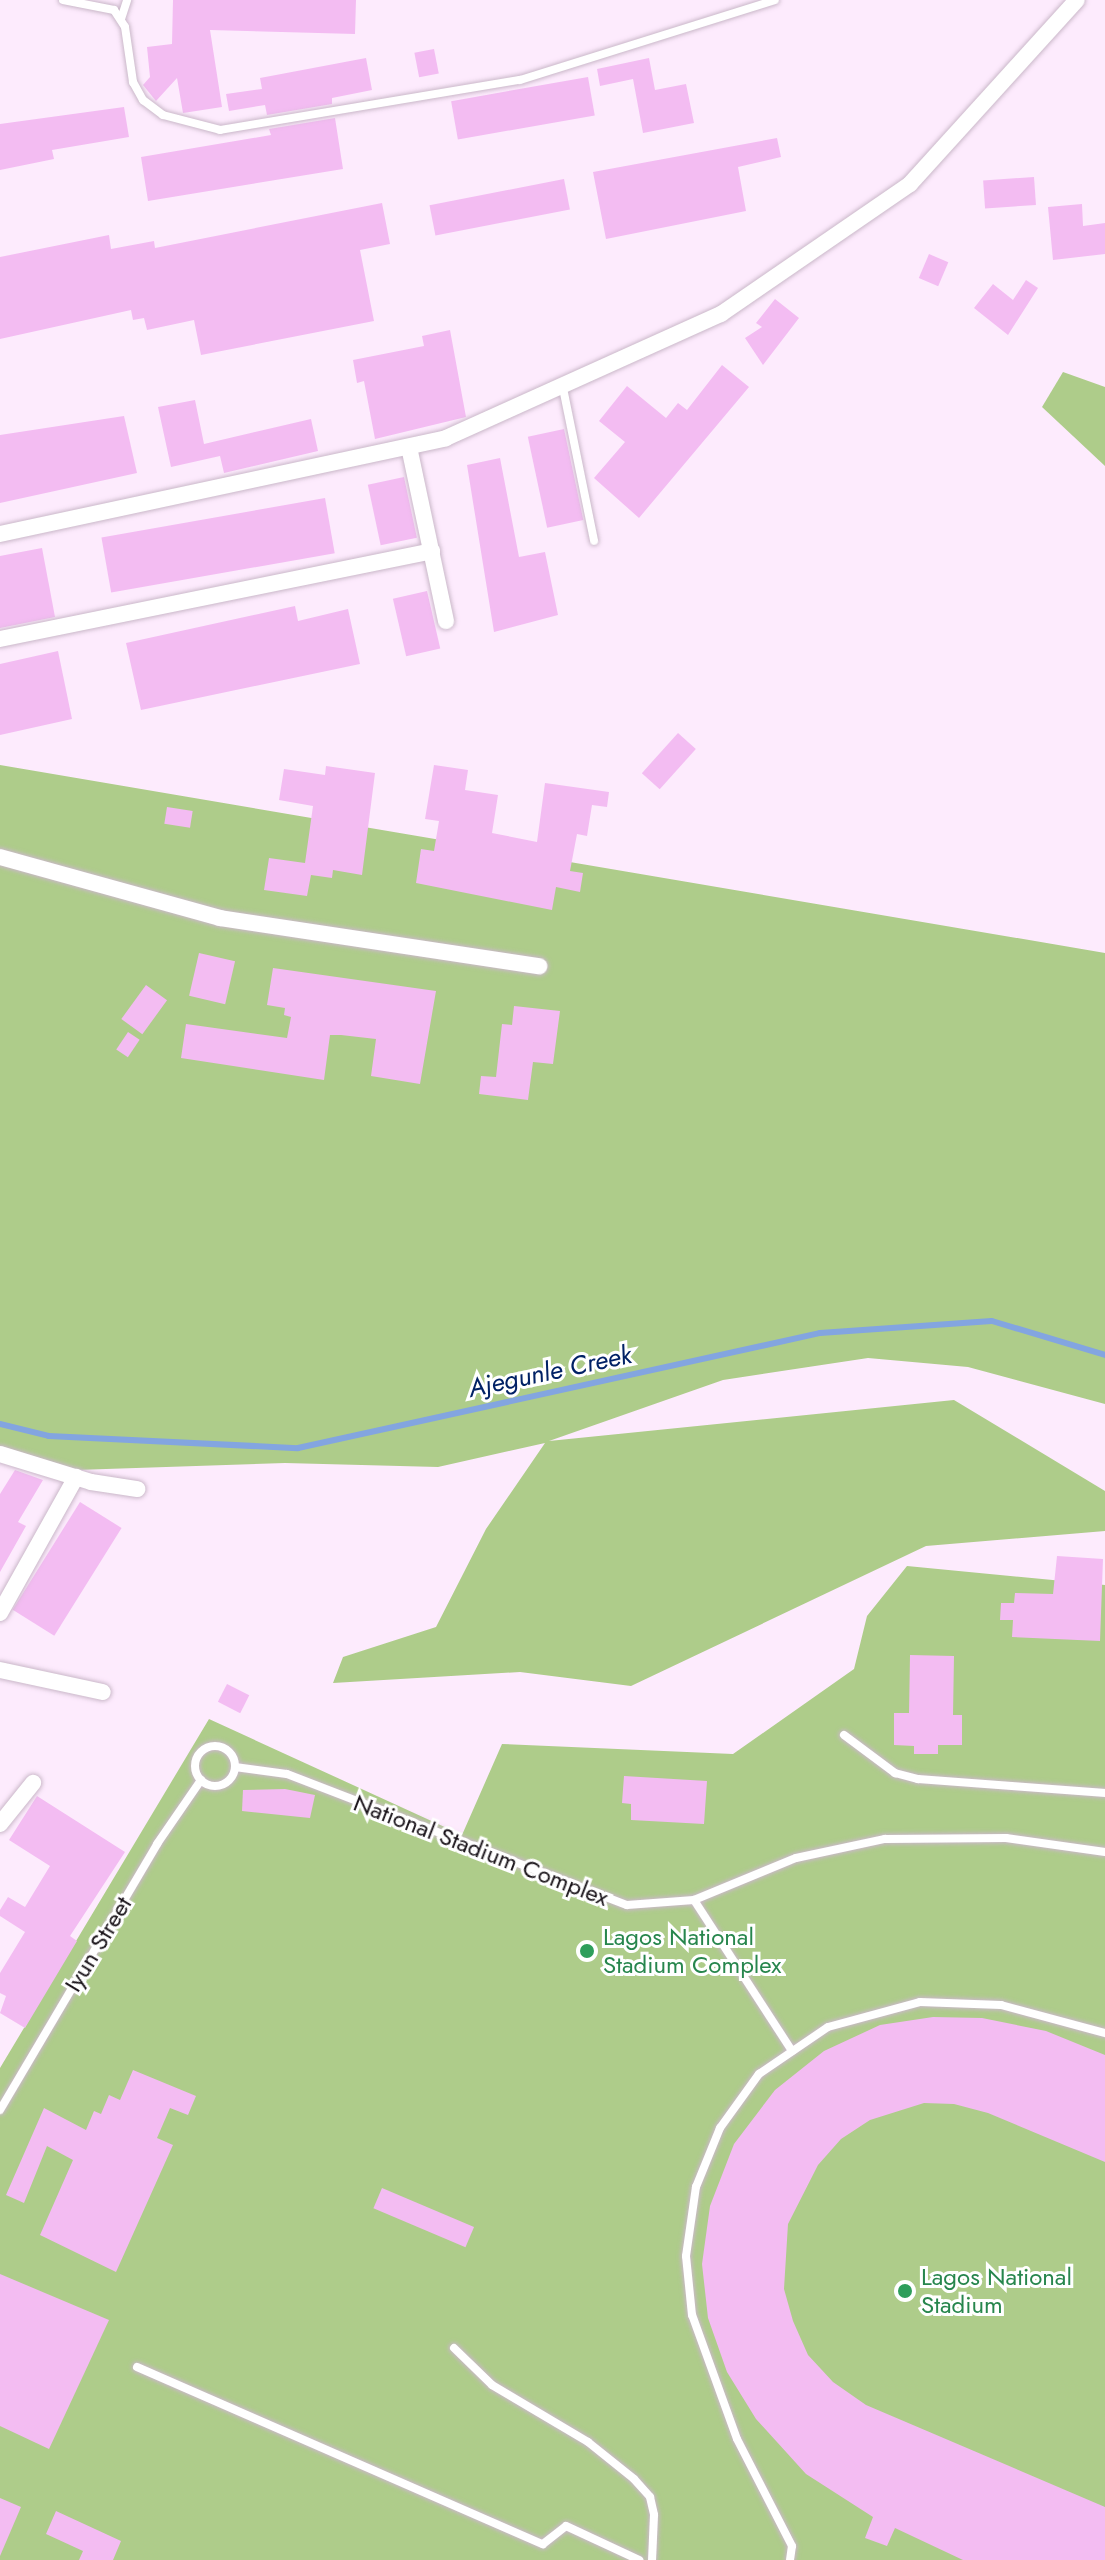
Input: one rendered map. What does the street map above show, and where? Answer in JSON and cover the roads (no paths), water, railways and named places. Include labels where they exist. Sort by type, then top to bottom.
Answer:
[{"type":"street","points":[[0,534],[409,447],[484,424],[721,314],[893,198],[927,168],[1077,0]]},
{"type":"street","points":[[409,447],[446,621]]},
{"type":"street","points":[[0,639],[432,551]]},
{"type":"street","points":[[0,857],[220,918],[539,966]]},
{"type":"street","points":[[0,1454],[76,1477],[137,1489]]},
{"type":"street","points":[[0,1613],[76,1477]]},
{"type":"street","points":[[0,1670],[103,1692]]},
{"type":"street","points":[[0,1824],[33,1783]]},
{"type":"lane","points":[[63,0],[114,10],[121,19],[133,82],[143,100],[163,115],[220,130],[520,80],[775,0]]},
{"type":"lane","points":[[121,19],[127,0]]},
{"type":"lane","points":[[563,388],[594,541]]},
{"type":"lane","points":[[844,1735],[895,1773],[918,1779],[1105,1793]]},
{"type":"lane","points":[[205,1748],[228,1751],[235,1767],[219,1786],[201,1780],[195,1763],[205,1748]]},
{"type":"lane","name":"National Stadium Complex","points":[[235,1767],[287,1774],[608,1902],[663,1906],[694,1900],[796,1858],[885,1839],[1006,1838],[1105,1852]]},
{"type":"lane","name":"Iyun Street","points":[[0,2110],[157,1844],[201,1780]]},
{"type":"lane","points":[[694,1900],[792,2051]]},
{"type":"lane","points":[[790,2560],[792,2546],[737,2439],[692,2315],[686,2256],[696,2187],[720,2128],[759,2074],[828,2027],[920,2002],[1001,2005],[1105,2033]]},
{"type":"lane","points":[[454,2348],[492,2385],[588,2442],[634,2479],[650,2497],[654,2515],[652,2560]]},
{"type":"lane","points":[[137,2367],[543,2544],[566,2526],[639,2560]]},
{"type":"waterway","name":"Ajegunle Creek","points":[[0,1424],[49,1436],[298,1448],[820,1333],[992,1321],[1105,1355]]},
{"type":"place","name":"Lagos National Stadium Complex","points":[[587,1951]]},
{"type":"place","name":"Lagos National Stadium","points":[[905,2291]]}]
